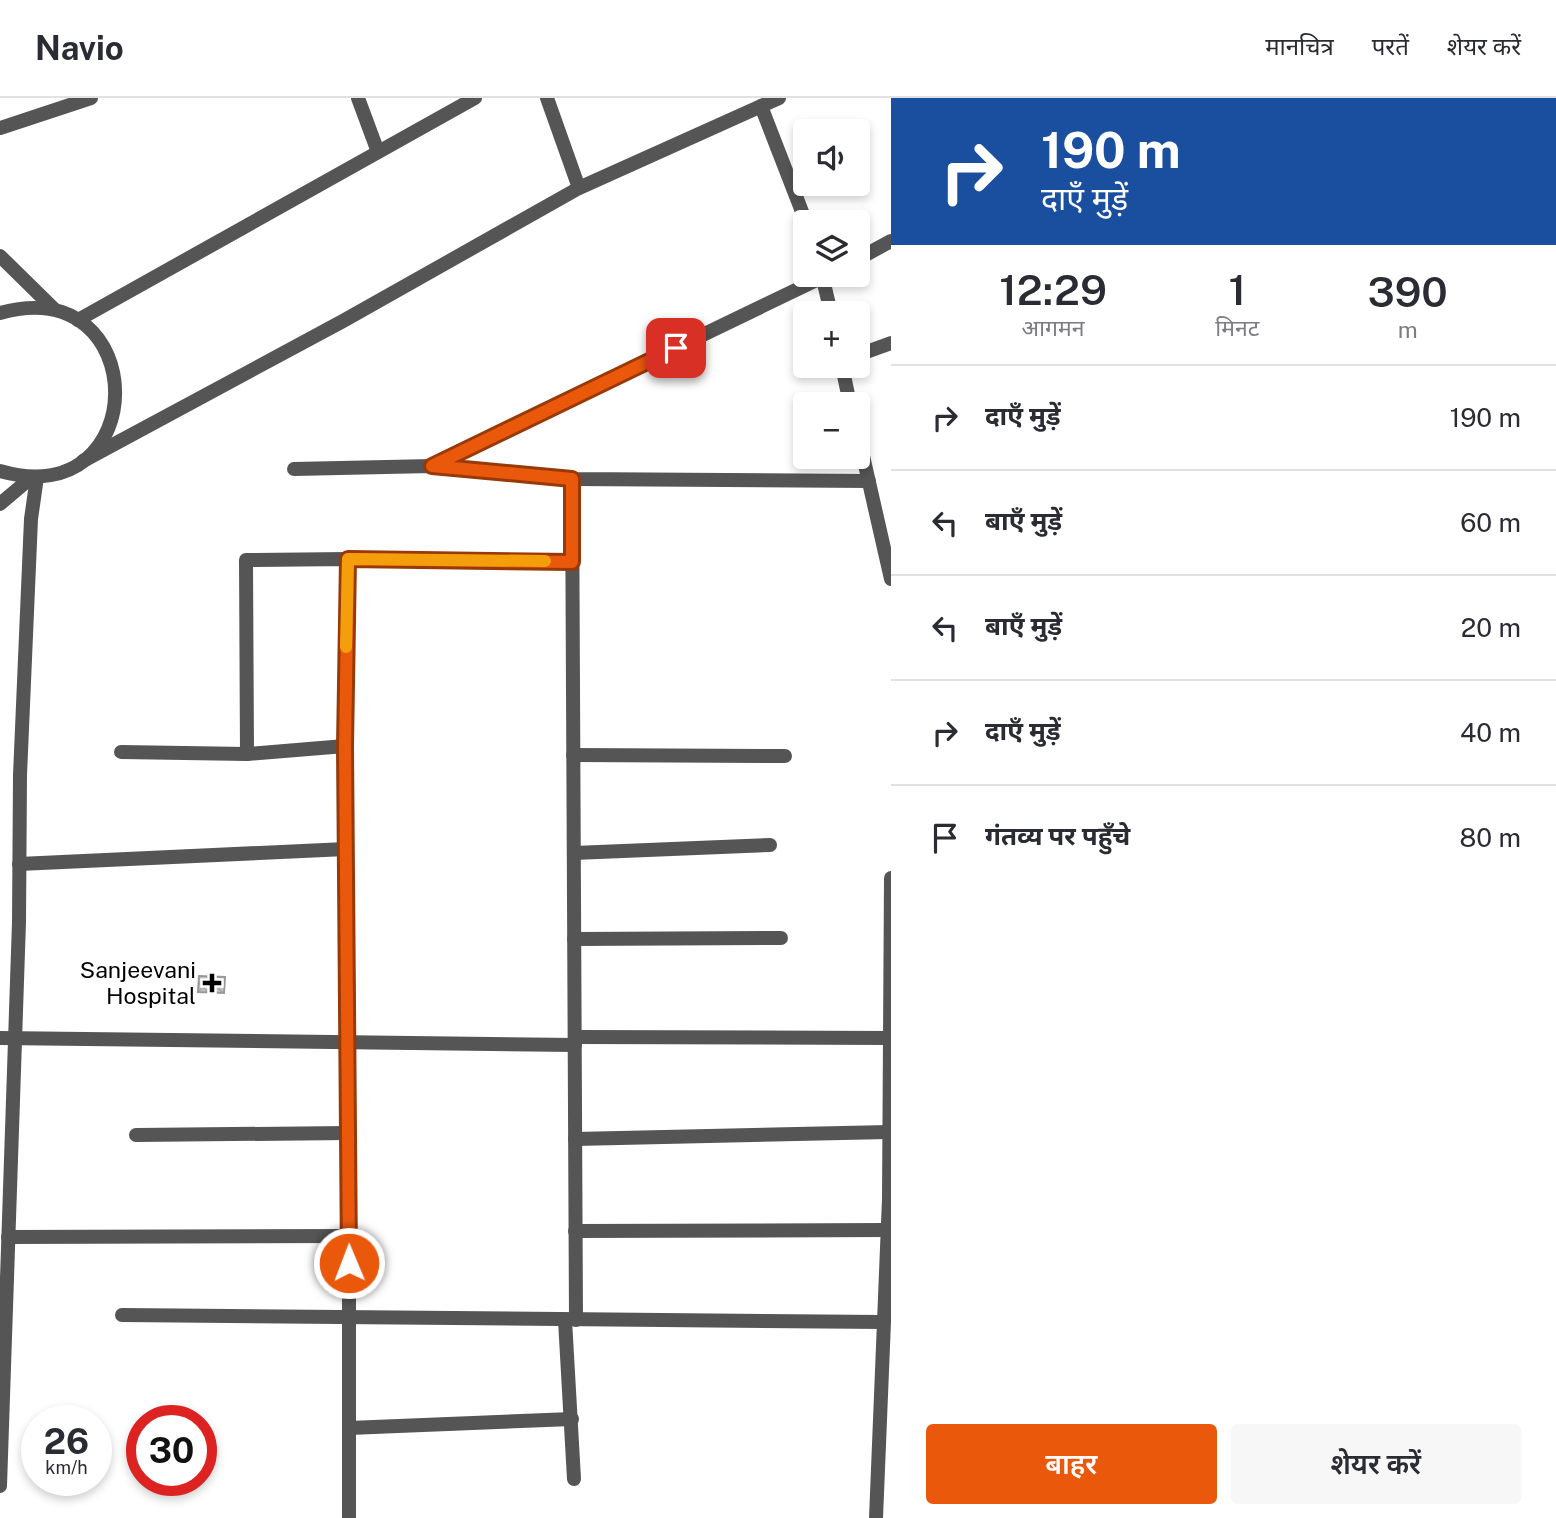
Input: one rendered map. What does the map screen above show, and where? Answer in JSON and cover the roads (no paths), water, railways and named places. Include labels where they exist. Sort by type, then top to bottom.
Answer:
[{"type":"street","points":[[0,128],[91,98]]},
{"type":"street","points":[[358,98],[378,152]]},
{"type":"street","points":[[78,320],[475,98]]},
{"type":"street","points":[[547,98],[579,188]]},
{"type":"street","points":[[0,471],[34,477],[64,471],[343,321],[579,188],[779,98]]},
{"type":"street","points":[[761,106],[801,210]]},
{"type":"street","points":[[870,252],[891,241]]},
{"type":"street","points":[[0,257],[54,309],[78,320],[97,337],[110,358],[116,382],[116,407],[110,428],[98,446],[83,461]]},
{"type":"street","points":[[432,466],[799,287]]},
{"type":"street","points":[[0,313],[23,307],[54,309]]},
{"type":"street","points":[[870,351],[891,343]]},
{"type":"street","points":[[294,469],[432,466],[572,479],[869,481]]},
{"type":"street","points":[[866,469],[889,552],[891,579]]},
{"type":"street","points":[[0,504],[34,477]]},
{"type":"street","points":[[0,1486],[8,1237],[7,1037],[19,864],[20,775],[34,477]]},
{"type":"street","points":[[572,479],[575,1231],[570,1320],[574,1479]]},
{"type":"street","points":[[348,559],[345,849],[349,1042],[349,1518]]},
{"type":"street","points":[[247,754],[246,560],[572,562]]},
{"type":"street","points":[[121,752],[247,754],[345,746]]},
{"type":"street","points":[[573,755],[785,756]]},
{"type":"street","points":[[574,853],[770,845]]},
{"type":"street","points":[[19,864],[345,849]]},
{"type":"street","points":[[876,1518],[886,1378],[883,1322],[889,1132],[891,878]]},
{"type":"street","points":[[574,939],[781,939]]},
{"type":"street","points":[[7,1037],[349,1042],[890,1038]]},
{"type":"street","points":[[575,1139],[889,1132]]},
{"type":"street","points":[[136,1135],[349,1133]]},
{"type":"street","points":[[575,1231],[887,1230]]},
{"type":"street","points":[[8,1237],[348,1236]]},
{"type":"street","points":[[122,1315],[883,1322]]},
{"type":"street","points":[[349,1428],[572,1419]]},
{"type":"place","name":"Sanjeevani Hospital","points":[[212,983]]}]
